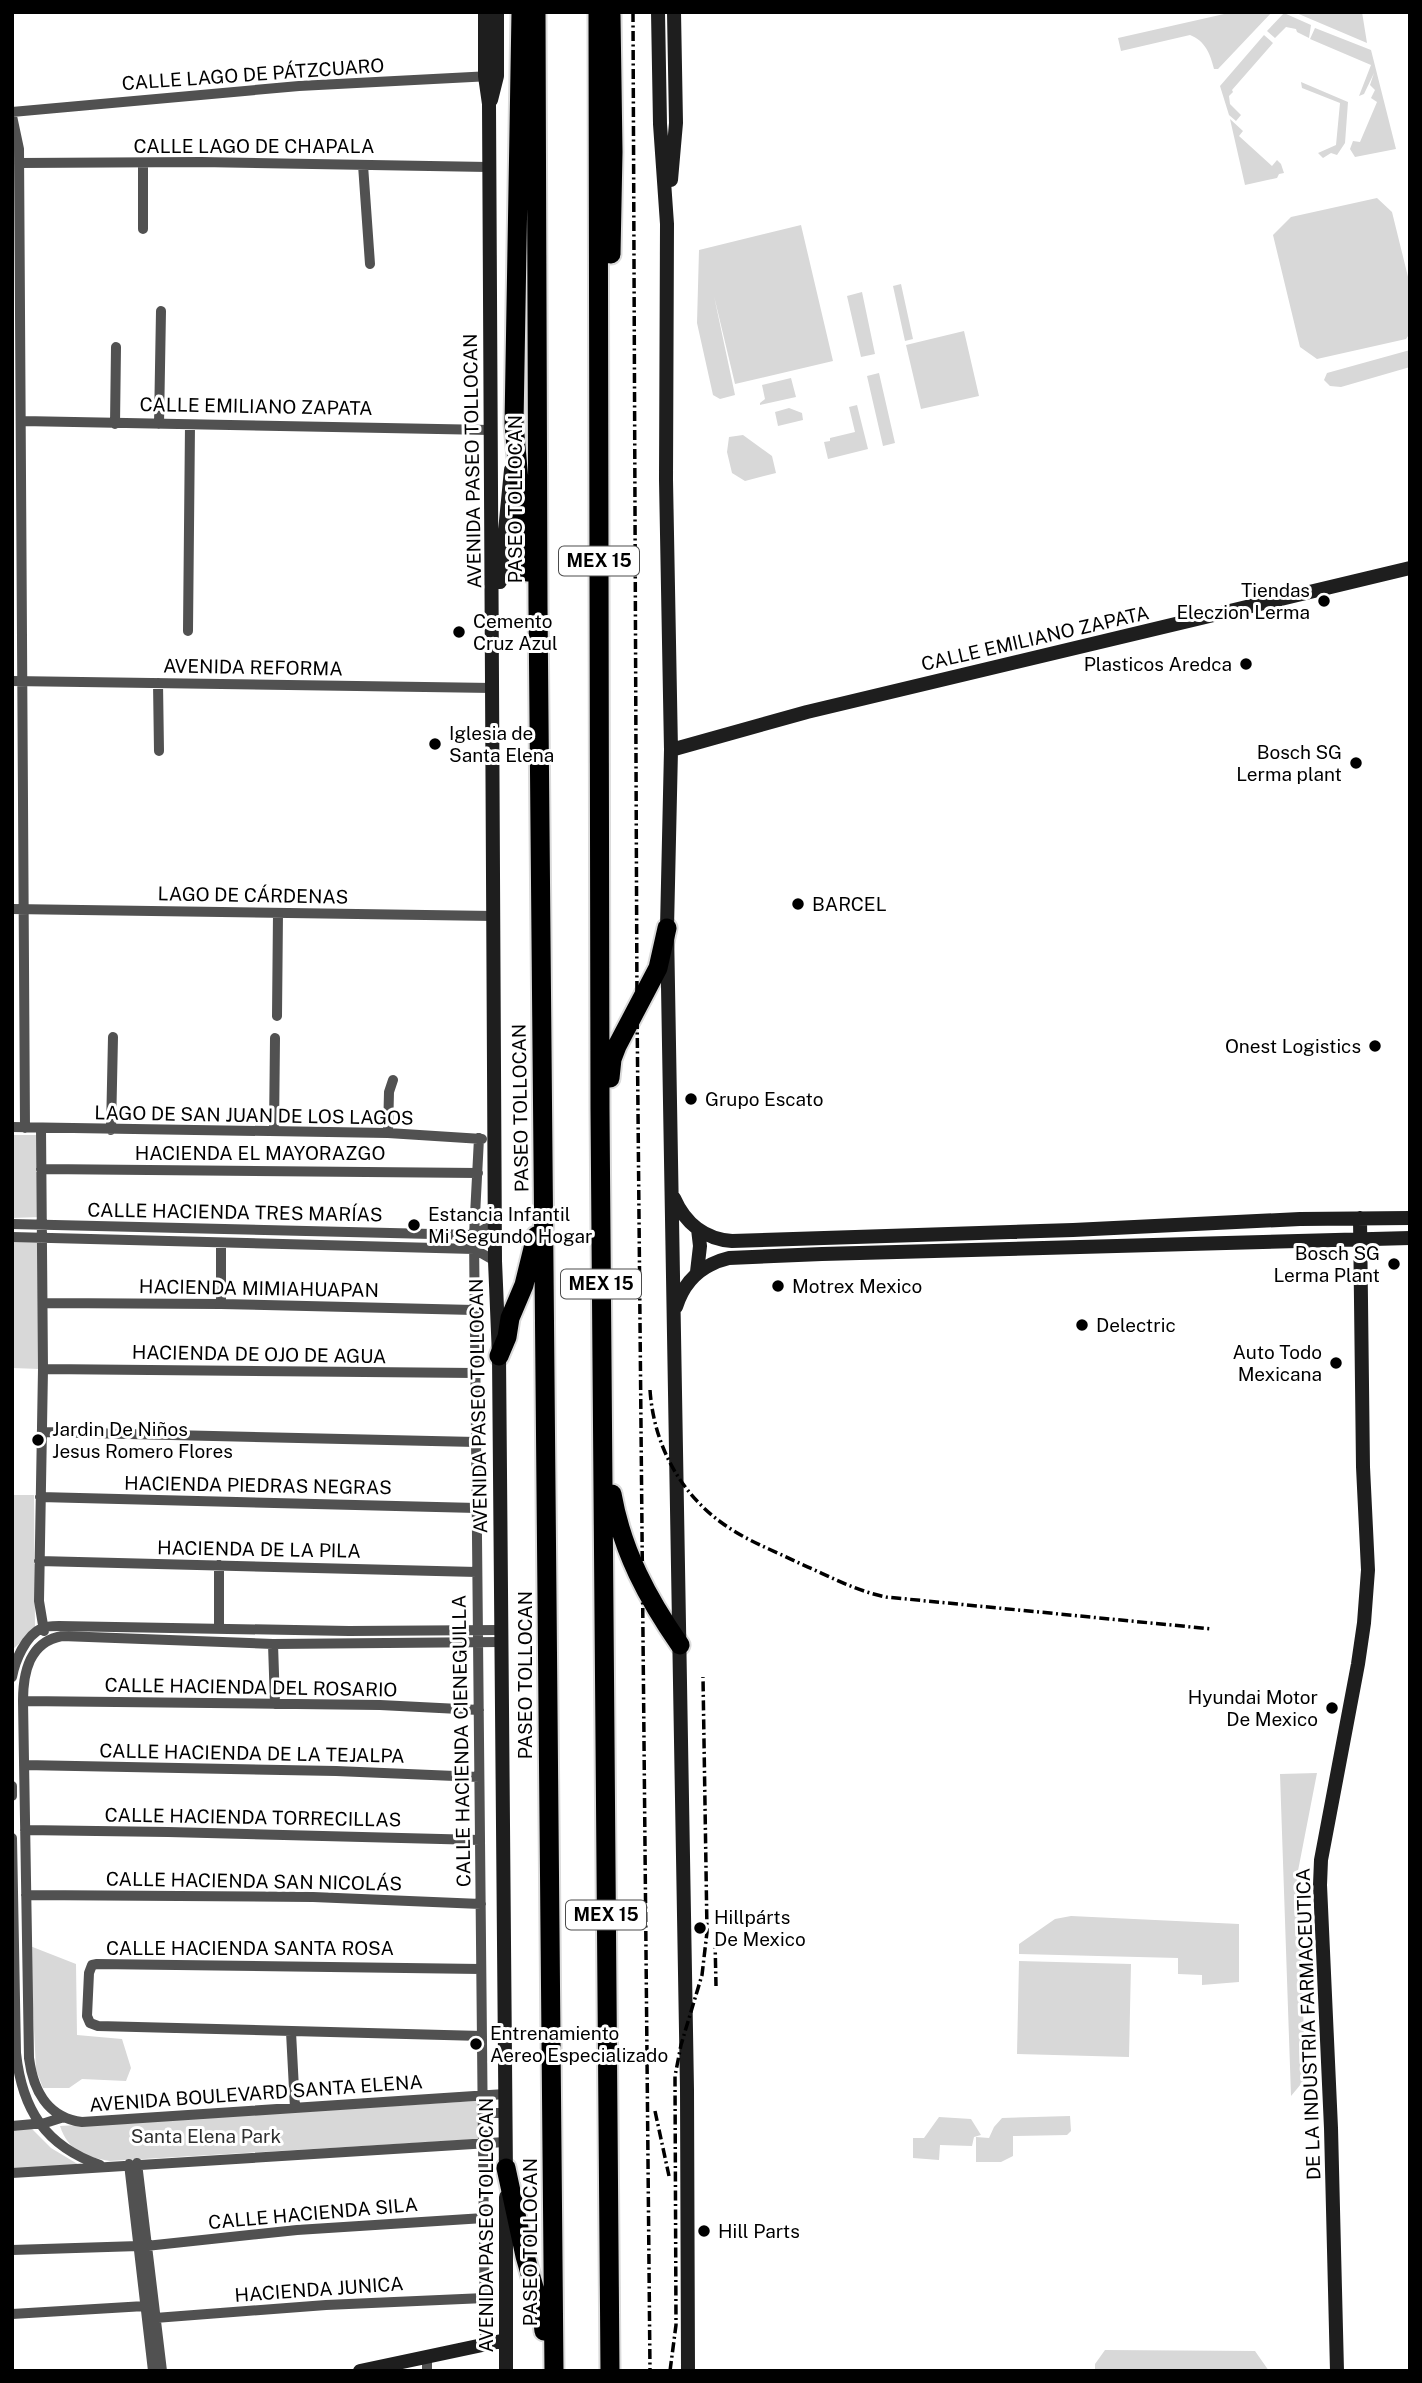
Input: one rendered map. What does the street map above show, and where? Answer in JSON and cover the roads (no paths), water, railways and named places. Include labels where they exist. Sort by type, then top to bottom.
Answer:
[{"type":"highway","points":[[521,12],[514,424],[525,558],[531,593],[538,606]]},
{"type":"highway","name":"PASEO TOLLOCAN","points":[[536,12],[551,2371]]},
{"type":"highway","name":"MEX 15","points":[[598,12],[600,1109],[610,2371]]},
{"type":"highway","points":[[598,341],[607,312],[609,287],[613,152],[611,12]]},
{"type":"highway","points":[[600,1109],[607,1096],[612,1059],[658,968],[667,928]]},
{"type":"highway","points":[[499,1356],[507,1337],[510,1318],[524,1285],[544,1201]]},
{"type":"highway","points":[[603,1460],[628,1554],[661,1618],[680,1645]]},
{"type":"highway","points":[[506,2168],[525,2256],[542,2315],[551,2371]]},
{"type":"main road","name":"AVENIDA PASEO TOLLOCAN","points":[[485,12],[491,76]]},
{"type":"main road","name":"AVENIDA PASEO TOLLOCAN","points":[[497,12],[489,104],[488,167],[506,2371]]},
{"type":"main road","points":[[658,12],[660,124],[667,224],[666,480],[670,750],[667,928],[687,2089],[688,2371]]},
{"type":"main road","points":[[667,224],[676,123],[674,12]]},
{"type":"main road","points":[[493,617],[501,575],[514,424]]},
{"type":"main road","name":"CALLE EMILIANO ZAPATA","points":[[670,750],[807,712],[1410,568]]},
{"type":"main road","points":[[671,1186],[680,1212],[698,1229],[710,1237],[732,1241],[1410,1218]]},
{"type":"main road","name":"DE LA INDUSTRIA FARMACEUTICA","points":[[1337,2371],[1331,2128],[1320,1885],[1321,1860],[1364,1623],[1367,1570],[1360,1218]]},
{"type":"main road","points":[[697,1272],[700,1246],[698,1229]]},
{"type":"main road","points":[[675,1311],[678,1300],[697,1272],[715,1261],[729,1258],[1410,1238]]},
{"type":"main road","points":[[360,2371],[427,2364],[485,2344],[506,2340]]},
{"type":"street","name":"CALLE LAGO DE PÁTZCUARO","points":[[12,114],[299,86],[491,76]]},
{"type":"street","points":[[12,114],[18,136],[19,163],[16,281],[22,421],[17,445],[18,909],[25,1128]]},
{"type":"street","name":"CALLE LAGO DE CHAPALA","points":[[19,163],[488,167]]},
{"type":"street","points":[[143,163],[143,229]]},
{"type":"street","points":[[363,165],[370,264]]},
{"type":"street","points":[[159,424],[161,312]]},
{"type":"street","points":[[115,424],[117,347]]},
{"type":"street","name":"CALLE EMILIANO ZAPATA","points":[[22,421],[490,430]]},
{"type":"street","points":[[188,631],[190,425]]},
{"type":"street","name":"AVENIDA REFORMA","points":[[18,681],[493,688]]},
{"type":"street","points":[[158,683],[159,751]]},
{"type":"street","name":"LAGO DE CÁRDENAS","points":[[18,909],[494,916]]},
{"type":"street","points":[[278,913],[278,1016]]},
{"type":"street","points":[[111,1130],[113,1037]]},
{"type":"street","points":[[274,1131],[275,1038]]},
{"type":"street","points":[[388,1133],[389,1092],[393,1080]]},
{"type":"street","name":"LAGO DE SAN JUAN DE LOS LAGOS","points":[[12,1127],[388,1133],[496,1139]]},
{"type":"street","points":[[41,1128],[43,1369],[39,1601],[42,1628],[48,1640]]},
{"type":"street","name":"CALLE HACIENDA CIENEGUILLA","points":[[478,1138],[474,1310],[485,2344]]},
{"type":"street","name":"HACIENDA EL MAYORAZGO","points":[[41,1169],[478,1173]]},
{"type":"street","points":[[474,1235],[495,1223]]},
{"type":"street","name":"CALLE HACIENDA TRES MARÍAS","points":[[12,1224],[474,1235]]},
{"type":"street","points":[[155,1228],[155,1241]]},
{"type":"street","points":[[1071,1248],[1073,1230]]},
{"type":"street","points":[[315,1245],[316,1231]]},
{"type":"street","points":[[904,1236],[905,1251]]},
{"type":"street","name":"CALLE HACIENDA TRES MARÍAS","points":[[12,1237],[474,1250],[495,1261]]},
{"type":"street","points":[[822,1238],[822,1254]]},
{"type":"street","points":[[221,1243],[221,1304]]},
{"type":"street","name":"HACIENDA MIMIAHUAPAN","points":[[43,1303],[474,1310]]},
{"type":"street","name":"HACIENDA DE OJO DE AGUA","points":[[43,1369],[475,1373]]},
{"type":"street","points":[[42,1432],[476,1442]]},
{"type":"street","name":"HACIENDA PIEDRAS NEGRAS","points":[[40,1497],[477,1508]]},
{"type":"street","name":"HACIENDA DE LA PILA","points":[[39,1561],[477,1572]]},
{"type":"street","points":[[219,1565],[219,1628]]},
{"type":"street","points":[[12,1677],[22,1650],[42,1628],[59,1626],[219,1628],[349,1637],[500,1636]]},
{"type":"street","points":[[166,1627],[167,1640]]},
{"type":"street","points":[[12,1796],[24,1765],[23,1678],[27,1665],[48,1640],[62,1636],[274,1643],[349,1637]]},
{"type":"street","points":[[274,1643],[275,1704]]},
{"type":"street","name":"CALLE HACIENDA DEL ROSARIO","points":[[23,1701],[479,1710]]},
{"type":"street","name":"CALLE HACIENDA DE LA TEJALPA","points":[[24,1765],[310,1770],[479,1777]]},
{"type":"street","points":[[16,1787],[25,1830],[29,2058],[33,2084],[40,2097],[64,2117]]},
{"type":"street","name":"CALLE HACIENDA TORRECILLAS","points":[[25,1830],[480,1840]]},
{"type":"street","points":[[12,1838],[14,2034],[22,2087],[29,2107],[50,2137],[70,2153],[105,2167]]},
{"type":"street","name":"CALLE HACIENDA SAN NICOLÁS","points":[[26,1895],[481,1903]]},
{"type":"street","name":"CALLE HACIENDA SANTA ROSA","points":[[481,1969],[97,1964],[90,1969],[88,2016],[93,2024],[188,2030],[482,2036]]},
{"type":"street","points":[[15,1987],[28,1986]]},
{"type":"street","points":[[291,2032],[295,2108]]},
{"type":"street","name":"AVENIDA BOULEVARD SANTA ELENA","points":[[12,2126],[40,2124],[64,2117],[82,2122],[505,2094]]},
{"type":"street","points":[[483,2113],[505,2113]]},
{"type":"street","points":[[12,2173],[505,2142]]},
{"type":"street","points":[[133,2164],[146,2276],[162,2371]]},
{"type":"street","name":"CALLE HACIENDA SILA","points":[[12,2250],[142,2246],[297,2230],[484,2218]]},
{"type":"street","points":[[146,2276],[145,2306],[153,2371]]},
{"type":"street","name":"HACIENDA JUNICA","points":[[155,2318],[326,2305],[485,2298]]},
{"type":"street","points":[[12,2314],[145,2306]]},
{"type":"railway","points":[[633,12],[637,1006],[650,2371]]},
{"type":"railway","points":[[650,1390],[658,1432],[665,1452],[674,1471],[700,1504],[742,1536],[843,1583],[886,1597],[1212,1629]]},
{"type":"railway","points":[[670,2371],[676,2325],[675,2076],[681,2045],[702,1975],[707,1932],[703,1677]]},
{"type":"railway","points":[[715,1939],[716,1986]]},
{"type":"railway","points":[[655,2111],[669,2176]]},
{"type":"place","name":"Tiendas Eleczion Lerma","points":[[1324,601]]},
{"type":"place","name":"Cemento Cruz Azul","points":[[459,632]]},
{"type":"place","name":"Plasticos Aredca","points":[[1246,664]]},
{"type":"place","name":"Iglesia de Santa Elena","points":[[435,744]]},
{"type":"place","name":"Bosch SG Lerma plant","points":[[1356,763]]},
{"type":"place","name":"BARCEL","points":[[798,904]]},
{"type":"place","name":"Onest Logistics","points":[[1375,1046]]},
{"type":"place","name":"Grupo Escato","points":[[691,1099]]},
{"type":"place","name":"Estancia Infantil Mi Segundo Hogar","points":[[414,1225]]},
{"type":"place","name":"Bosch SG Lerma Plant","points":[[1394,1264]]},
{"type":"place","name":"Motrex Mexico","points":[[778,1286]]},
{"type":"place","name":"Delectric","points":[[1082,1325]]},
{"type":"place","name":"Auto Todo Mexicana","points":[[1336,1363]]},
{"type":"place","name":"Jardin De Niños Jesus Romero Flores","points":[[38,1440]]},
{"type":"place","name":"Hyundai Motor De Mexico","points":[[1332,1708]]},
{"type":"place","name":"Hillpárts De Mexico","points":[[700,1928]]},
{"type":"place","name":"Entrenamiento Aereo Especializado","points":[[476,2044]]},
{"type":"place","name":"Hill Parts","points":[[704,2231]]},
{"type":"park label","name":"Santa Elena Park","points":[[206,2136]]}]
